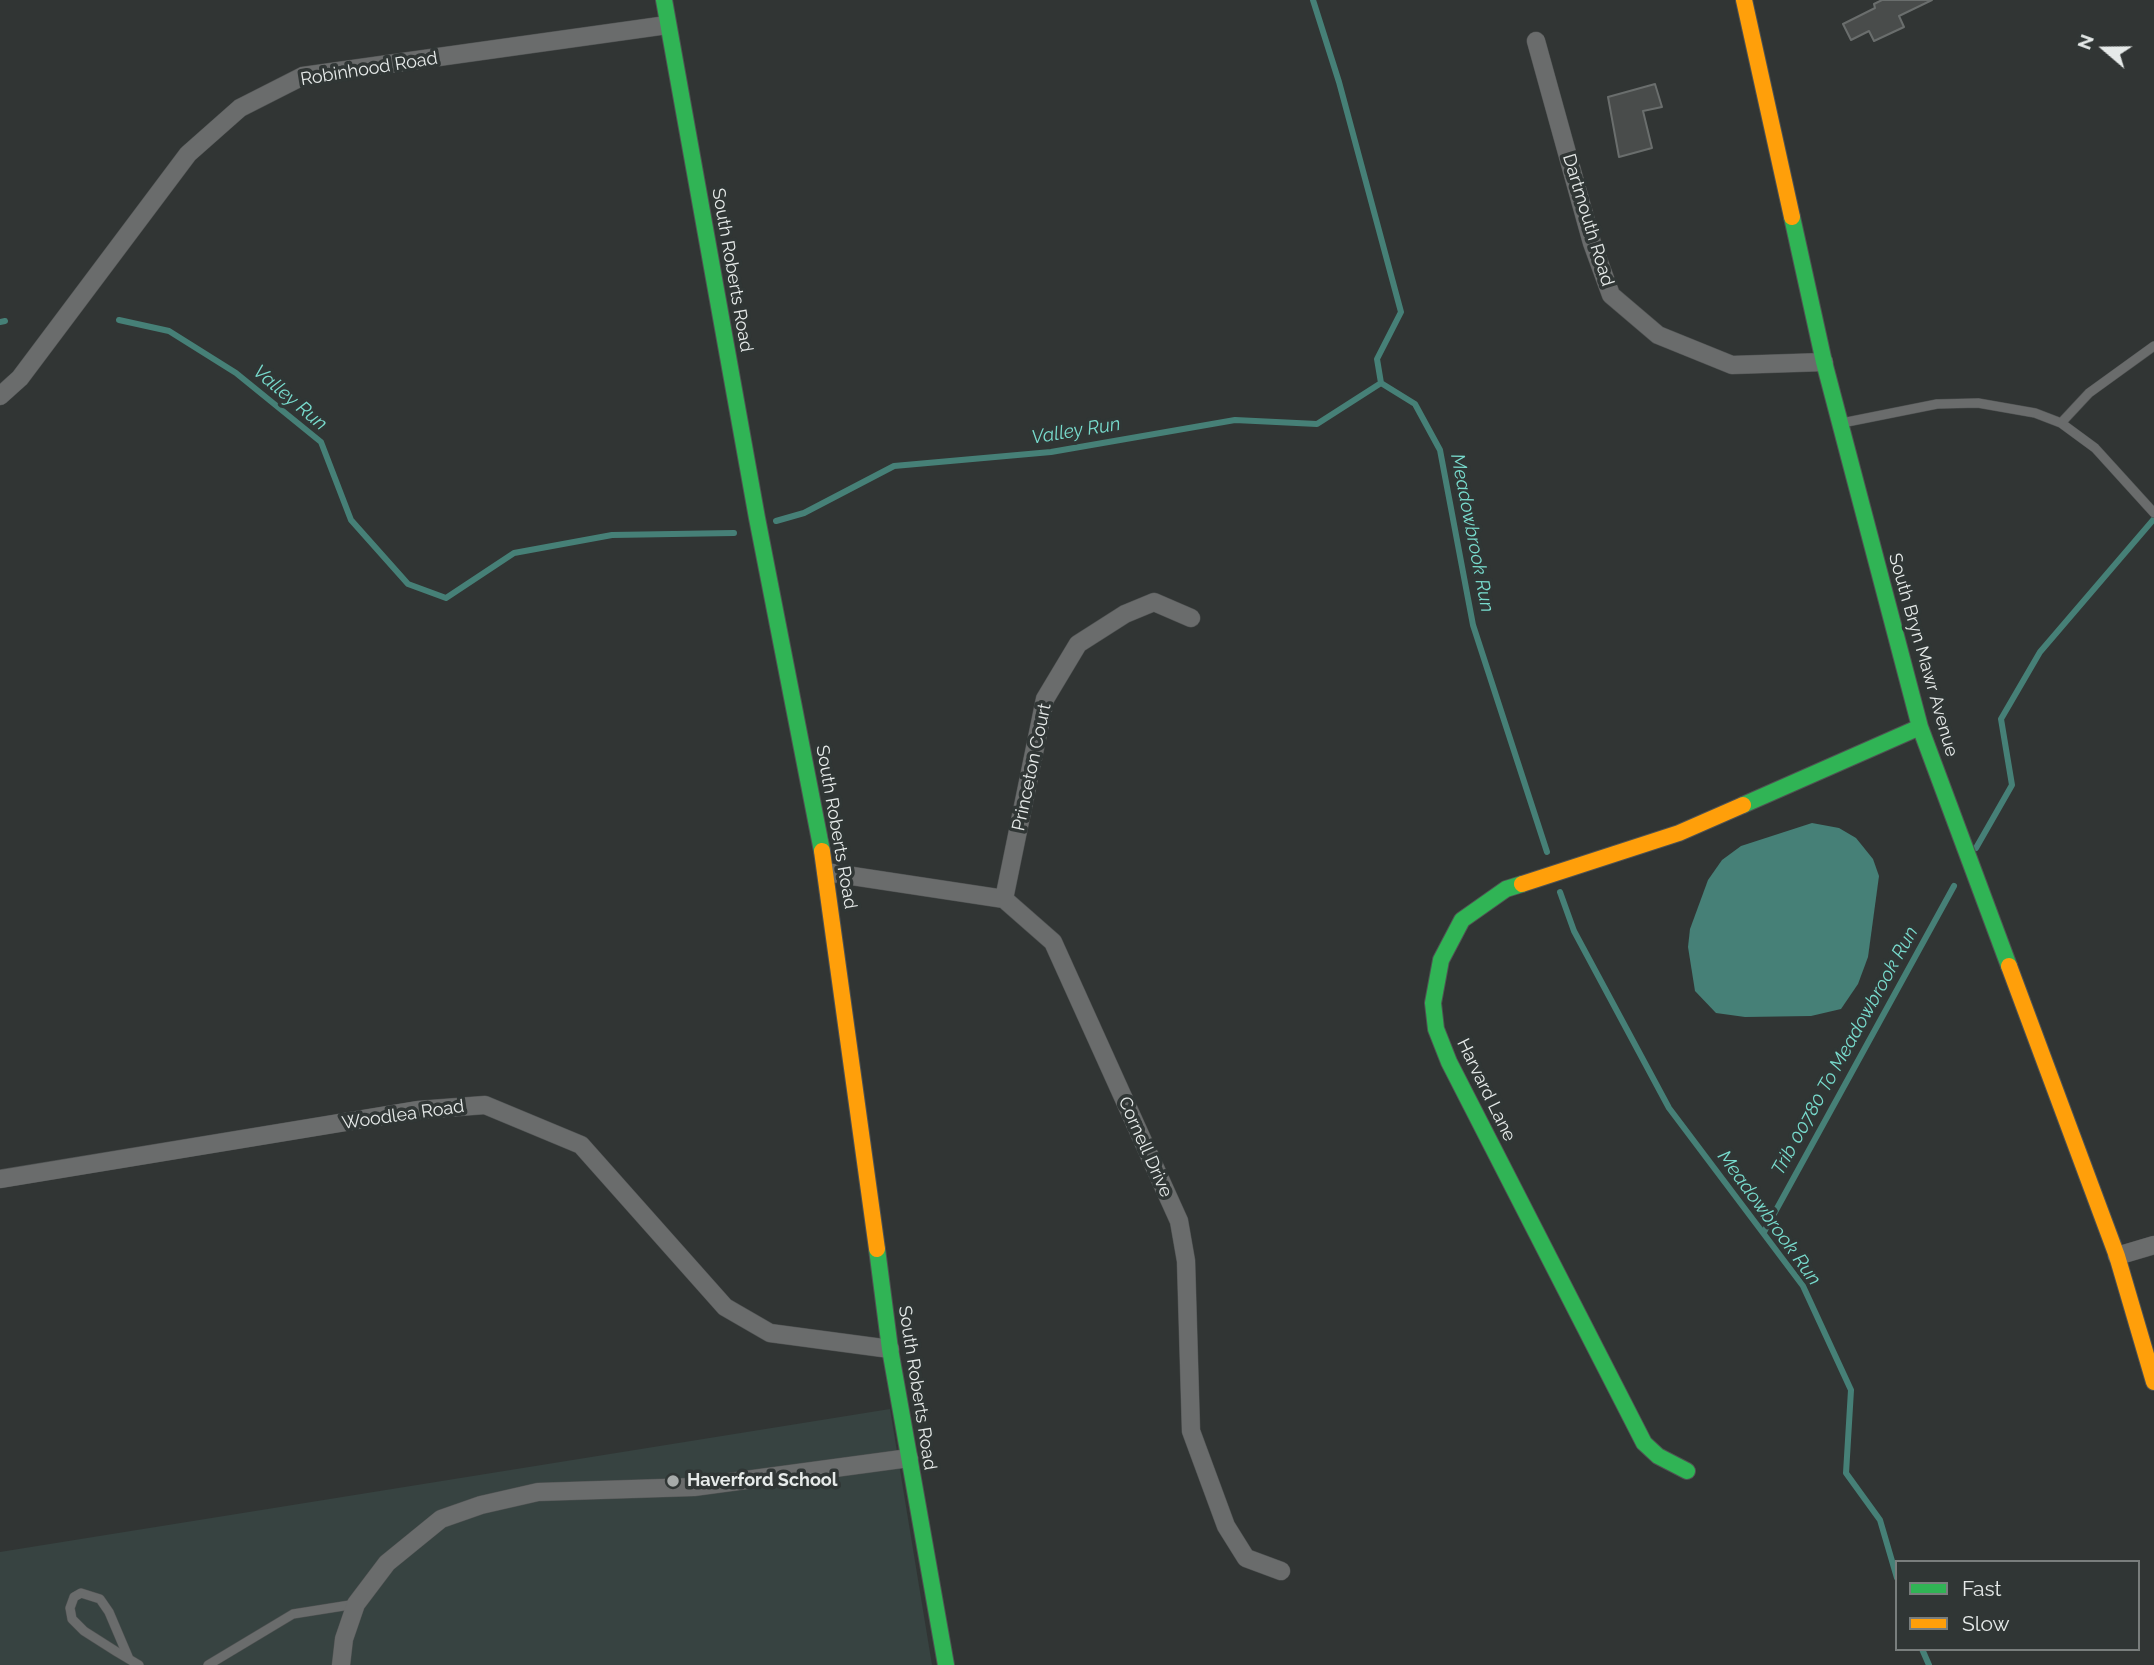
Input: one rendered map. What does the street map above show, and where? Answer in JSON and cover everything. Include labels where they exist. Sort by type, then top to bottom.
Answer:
[{"type":"street","name":"South Roberts Road","points":[[664,0],[757,518],[827,872],[890,1349],[946,1665]]},
{"type":"street","name":"South Bryn Mawr Avenue","points":[[1744,0],[1824,362],[1920,727],[2117,1256],[2154,1382]]},
{"type":"street","name":"Robinhood Road","points":[[0,396],[20,377],[188,154],[240,108],[303,76],[667,25]]},
{"type":"street","name":"Dartmouth Road","points":[[1536,41],[1592,243],[1611,295],[1658,335],[1732,365],[1824,362]]},
{"type":"street","name":"Princeton Court","points":[[1004,899],[1045,699],[1078,643],[1125,614],[1154,602],[1191,618]]},
{"type":"street","name":"Harvard Lane","points":[[1687,1471],[1658,1456],[1644,1443],[1449,1062],[1436,1029],[1433,1003],[1441,960],[1462,920],[1478,906],[1506,889],[1679,833],[1920,727]]},
{"type":"street","points":[[827,872],[1004,899]]},
{"type":"street","name":"Cornell Drive","points":[[1004,899],[1053,942],[1179,1221],[1186,1261],[1191,1431],[1226,1526],[1246,1558],[1281,1571]]},
{"type":"street","name":"Woodlea Road","points":[[0,1179],[418,1111],[485,1105],[581,1145],[725,1307],[770,1333],[890,1349]]},
{"type":"street","points":[[2117,1256],[2154,1245]]},
{"type":"street","points":[[341,1665],[344,1639],[356,1604],[387,1563],[441,1519],[481,1505],[538,1492],[694,1487],[909,1458]]},
{"type":"lane","points":[[2061,423],[2089,393],[2154,346]]},
{"type":"lane","points":[[1840,423],[1937,404],[1978,403],[2035,413],[2061,423],[2095,448],[2154,513]]},
{"type":"lane","points":[[128,1659],[110,1612],[100,1599],[81,1593],[74,1597],[70,1608],[72,1619],[83,1631],[128,1659],[139,1665]]},
{"type":"lane","points":[[208,1665],[293,1614],[356,1604]]},
{"type":"shaded area","points":[[1812,823],[1839,828],[1856,838],[1873,859],[1879,876],[1868,957],[1858,984],[1841,1009],[1811,1016],[1745,1017],[1716,1013],[1695,991],[1688,947],[1690,929],[1708,880],[1722,860],[1741,846]]},
{"type":"shaded area","name":"Haverford School","points":[[890,1409],[932,1665],[0,1665],[0,1552]]},
{"type":"building","points":[[1882,0],[1932,0],[1899,16],[1904,27],[1874,41],[1869,31],[1851,40],[1843,24],[1875,8],[1874,4]]},
{"type":"building","points":[[1655,84],[1662,107],[1643,111],[1652,148],[1619,157],[1608,97]]},
{"type":"waterway","name":"Meadowbrook Run","points":[[1313,0],[1339,82],[1401,312],[1377,359],[1381,383],[1415,404],[1440,450],[1473,625],[1547,852]]},
{"type":"waterway","name":"Valley Run","points":[[119,320],[169,331],[236,373],[321,442],[351,520],[408,584],[446,598],[514,553],[612,535],[734,533]]},
{"type":"waterway","name":"Valley Run","points":[[0,322],[5,321]]},
{"type":"waterway","name":"Valley Run","points":[[776,521],[804,513],[894,466],[1051,452],[1235,420],[1317,424],[1381,383]]},
{"type":"waterway","name":"Trib 00780 To Meadowbrook Run","points":[[1976,848],[2012,785],[2001,719],[2040,652],[2154,519]]},
{"type":"waterway","name":"Trib 00780 To Meadowbrook Run","points":[[1764,1232],[1954,886]]},
{"type":"waterway","name":"Meadowbrook Run","points":[[1560,892],[1574,931],[1669,1108],[1803,1286],[1851,1390],[1846,1473],[1880,1520],[1895,1571]]},
{"type":"waterway","name":"Meadowbrook Run","points":[[1923,1651],[1929,1665]]},
{"type":"traffic: fast","points":[[664,0],[757,518],[822,851]]},
{"type":"traffic: fast","points":[[1792,217],[1824,362],[1920,727],[2009,966]]},
{"type":"traffic: fast","points":[[1743,805],[1920,727]]},
{"type":"traffic: fast","points":[[1522,884],[1506,889],[1462,920],[1441,960],[1433,1003],[1436,1029],[1449,1062],[1644,1443],[1658,1456],[1687,1471]]},
{"type":"traffic: fast","points":[[877,1249],[890,1349],[946,1665]]},
{"type":"traffic: slow","points":[[1744,0],[1792,217]]},
{"type":"traffic: slow","points":[[1522,884],[1679,833],[1743,805]]},
{"type":"traffic: slow","points":[[822,851],[877,1249]]},
{"type":"traffic: slow","points":[[2009,966],[2117,1256],[2154,1382]]},
{"type":"place","name":"Haverford School","points":[[673,1481]]}]
